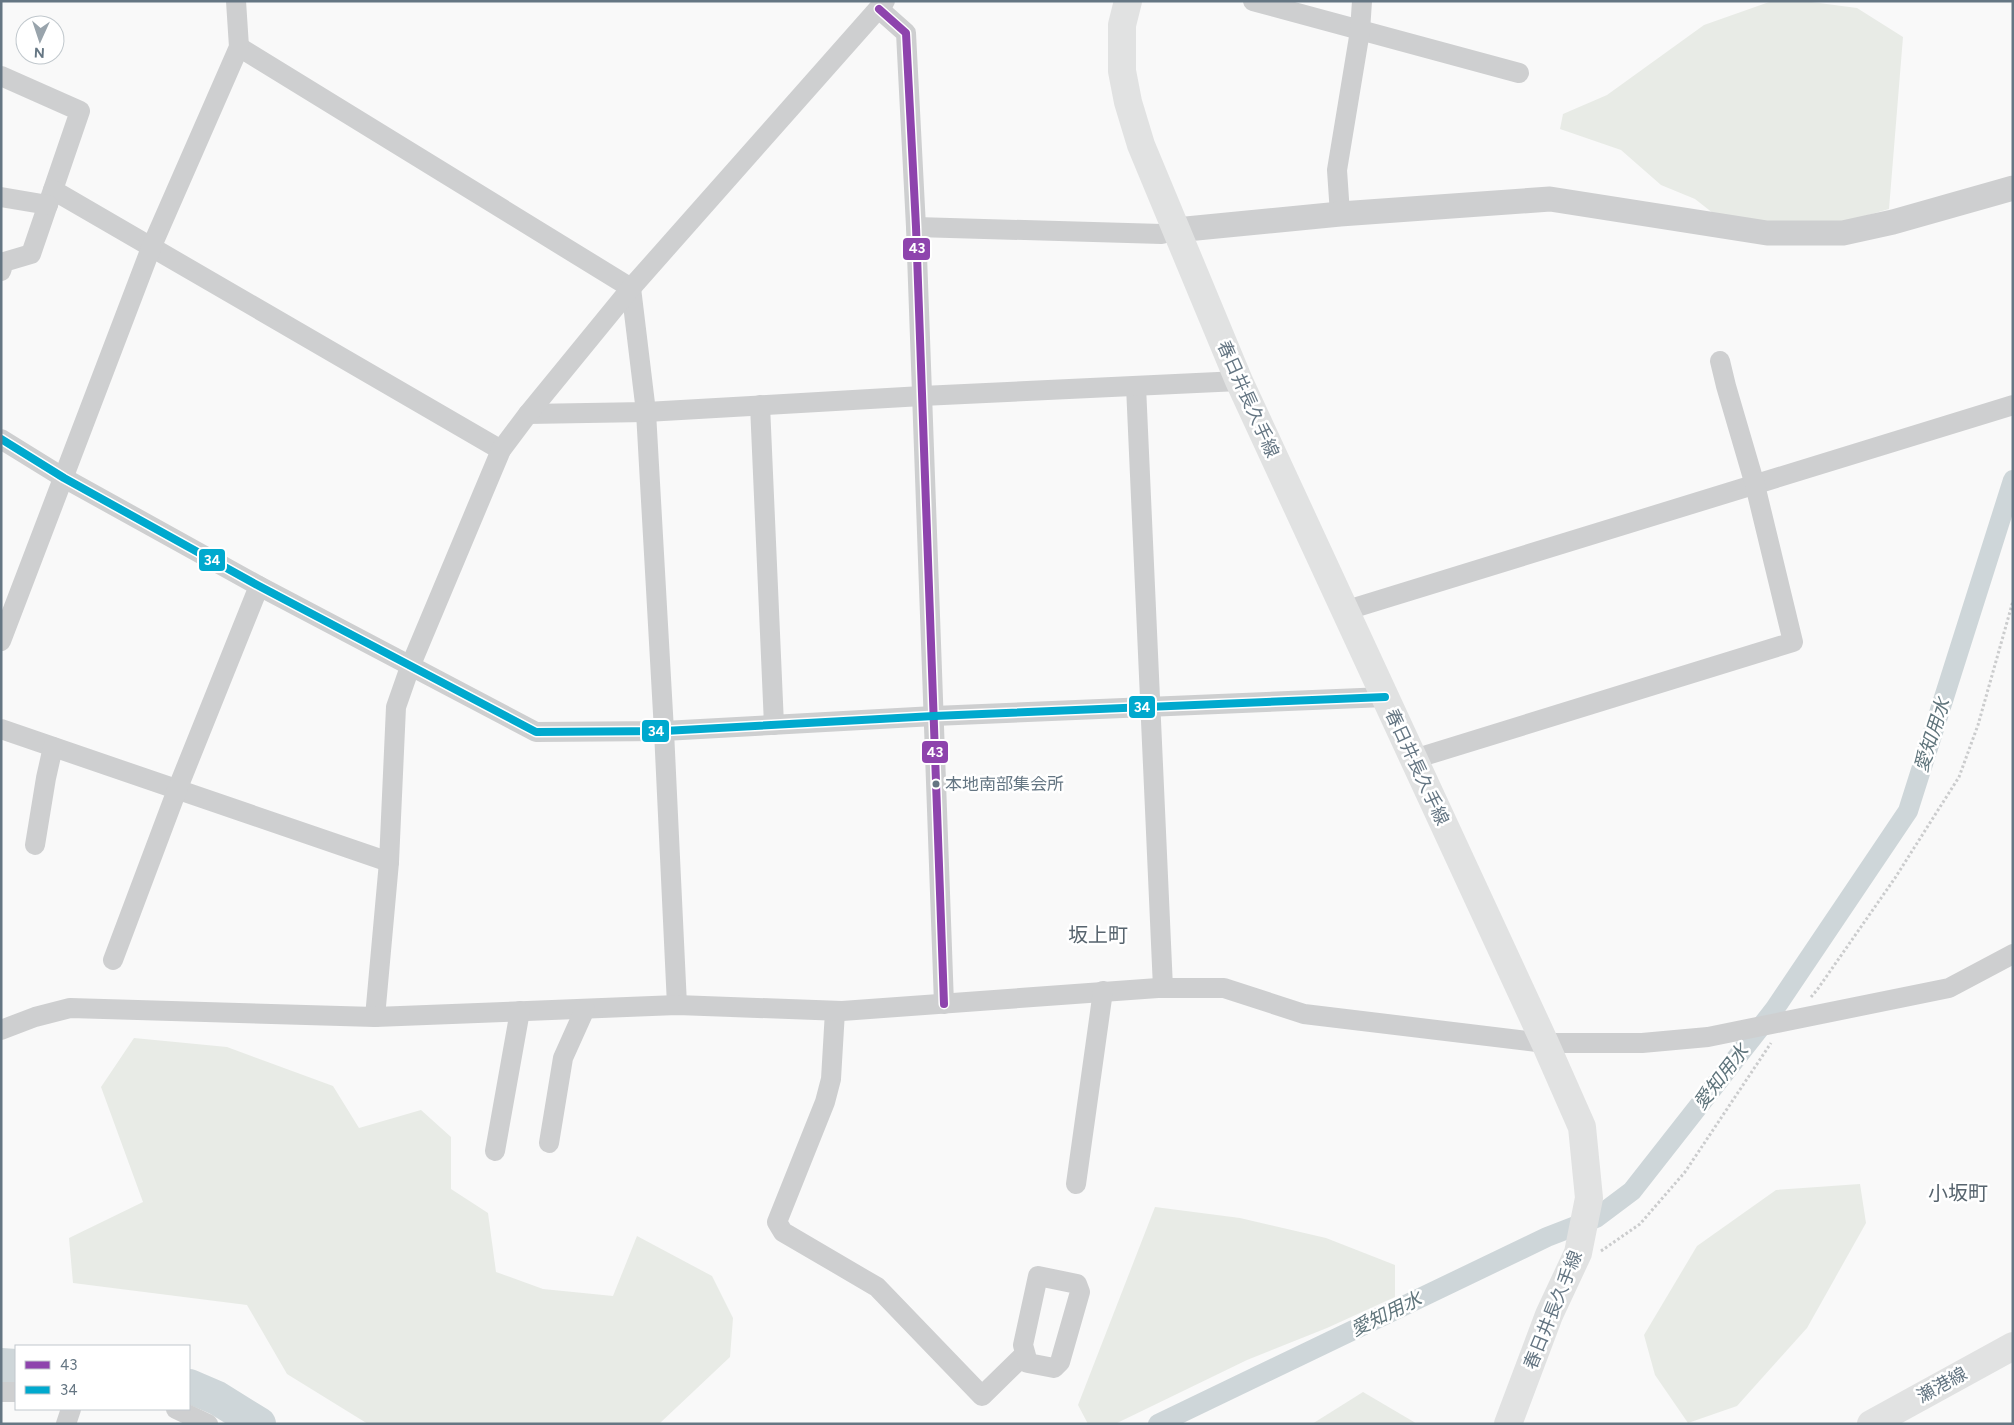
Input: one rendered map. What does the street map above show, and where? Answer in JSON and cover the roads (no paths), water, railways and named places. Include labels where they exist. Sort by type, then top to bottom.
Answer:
[{"type":"main road","name":"春日井長久手線","points":[[1128,1],[1120,43],[1122,71],[1128,102],[1141,145],[1239,381],[1582,1127],[1589,1198],[1574,1261],[1549,1315],[1508,1424]]},
{"type":"main road","name":"瀬港線","points":[[1871,1424],[2013,1346]]},
{"type":"street","points":[[1,641],[151,248],[239,47],[236,1]]},
{"type":"street","points":[[1254,1],[1519,73]]},
{"type":"street","points":[[1340,214],[1337,170],[1360,31],[1362,1]]},
{"type":"street","points":[[375,1017],[389,862],[396,707],[410,667],[501,450],[631,288],[882,5],[906,33],[916,227],[944,1004]]},
{"type":"street","points":[[239,47],[631,288]]},
{"type":"street","points":[[1,76],[80,111],[32,254],[4,262],[1,272]]},
{"type":"street","points":[[916,227],[1162,234],[1176,230],[1340,214],[1550,199],[1767,233],[1843,234],[2013,188]]},
{"type":"street","points":[[1,197],[51,197],[151,248],[501,450]]},
{"type":"street","points":[[631,288],[646,412],[677,1005]]},
{"type":"street","points":[[1414,759],[1792,642],[1754,485],[1720,361]]},
{"type":"street","points":[[528,414],[646,412],[922,396],[1239,381]]},
{"type":"street","points":[[1136,386],[1152,708],[1163,988]]},
{"type":"street","points":[[760,405],[774,725]]},
{"type":"street","points":[[1344,611],[2013,405]]},
{"type":"street","points":[[1,439],[64,478],[259,586],[536,732],[664,730],[934,716],[1384,697]]},
{"type":"street","points":[[113,960],[177,790],[259,586]]},
{"type":"street","points":[[1,729],[389,862]]},
{"type":"street","points":[[35,845],[53,747]]},
{"type":"street","points":[[1,1030],[35,1017],[70,1008],[375,1017],[677,1005],[835,1011],[1103,991],[1163,988],[1224,988],[1304,1014],[1545,1044],[1642,1043],[1708,1037],[1949,988],[2013,954]]},
{"type":"street","points":[[1076,1184],[1103,991]]},
{"type":"street","points":[[549,1143],[563,1058],[585,1009]]},
{"type":"street","points":[[495,1151],[520,1011]]},
{"type":"street","points":[[835,1011],[831,1079],[825,1102],[777,1222],[783,1232],[877,1287],[982,1396],[1025,1354]]},
{"type":"street","points":[[1,1392],[15,1392]]},
{"type":"street","points":[[66,1424],[71,1410]]},
{"type":"street","points":[[178,1410],[208,1424]]},
{"type":"waterway","name":"愛知用水","points":[[1158,1424],[1547,1237],[1596,1218],[1632,1191],[1774,1010],[1908,811],[2013,480]]},
{"type":"waterway","points":[[1,1365],[15,1366]]},
{"type":"waterway","points":[[190,1386],[217,1398],[259,1424]]},
{"type":"place","name":"本地南部集会所","points":[[936,784]]},
{"type":"district","name":"坂上町","points":[[1098,935]]},
{"type":"district","name":"小坂町","points":[[1958,1193]]}]
